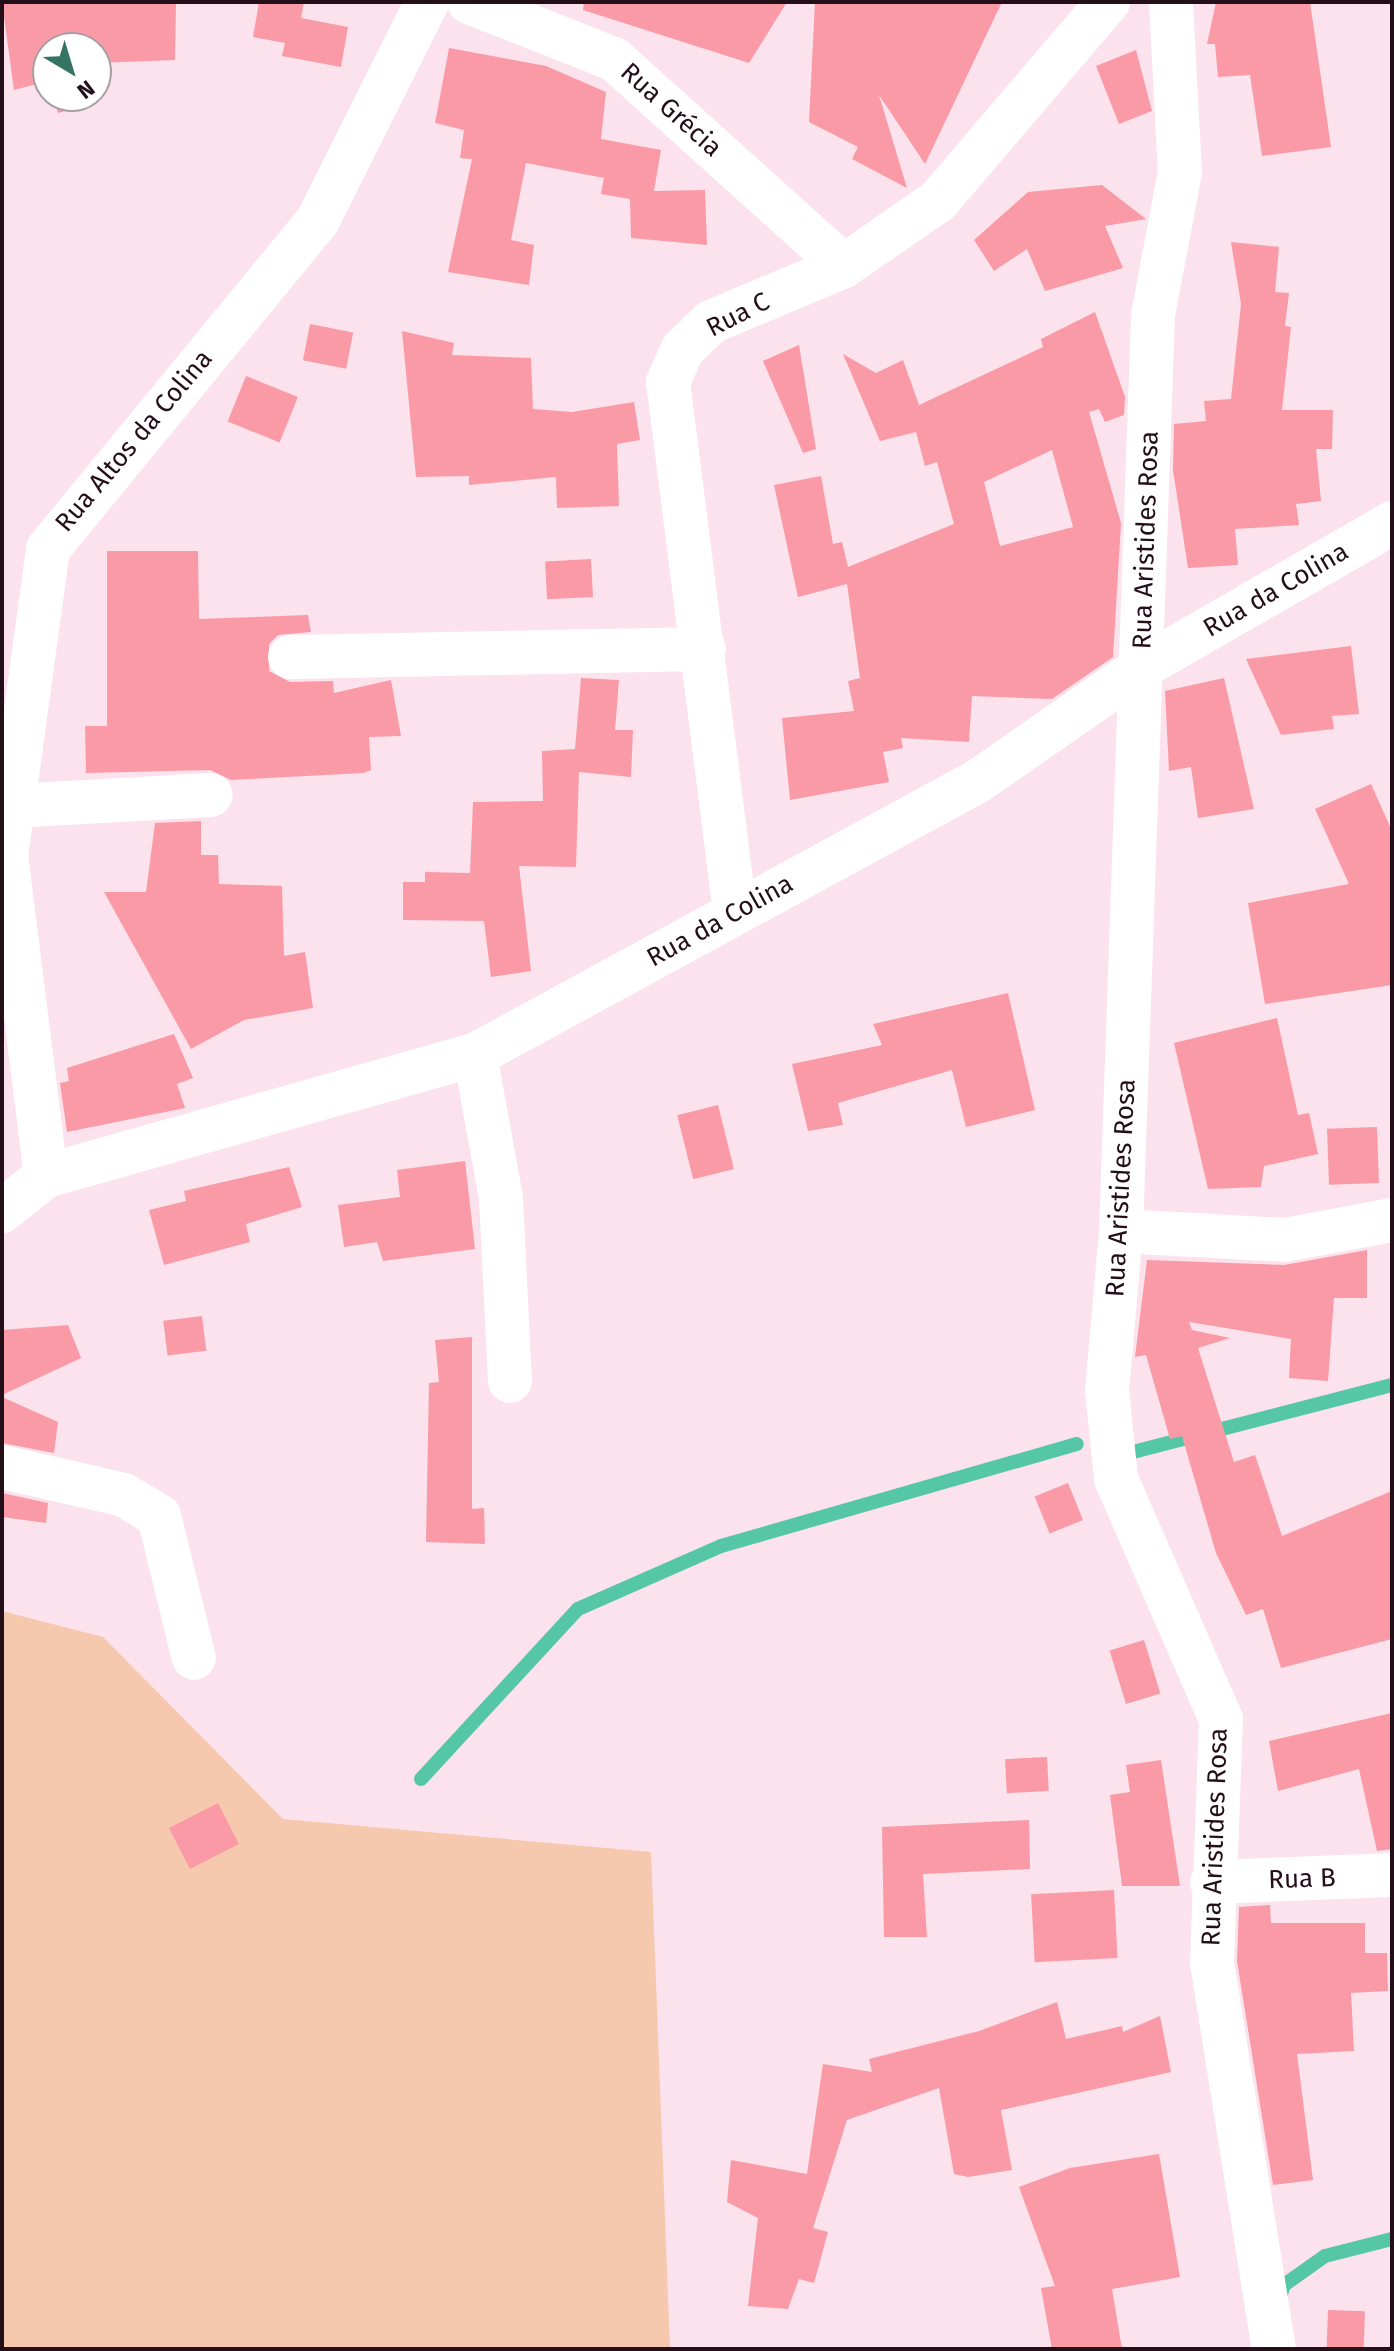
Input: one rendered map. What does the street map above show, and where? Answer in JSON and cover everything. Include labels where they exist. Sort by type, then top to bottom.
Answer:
[{"type":"street","name":"Rua Altos da Colina","points":[[46,1176],[6,856],[49,544],[317,222],[427,2]]},
{"type":"street","name":"Rua Grécia","points":[[469,2],[614,59],[844,266]]},
{"type":"street","name":"Rua C","points":[[735,912],[668,382],[683,349],[711,322],[844,266],[938,201],[1108,2]]},
{"type":"street","name":"Rua Aristides Rosa","points":[[1171,2],[1180,172],[1153,315],[1121,1231],[1107,1390],[1116,1479],[1221,1719],[1212,1882],[1212,1963],[1274,2349]]},
{"type":"street","name":"Rua da Colina","points":[[2,1211],[46,1176],[475,1055],[978,781],[1142,667],[1392,523]]},
{"type":"street","points":[[290,657],[704,649]]},
{"type":"street","points":[[13,806],[211,795]]},
{"type":"street","points":[[475,1055],[501,1198],[510,1381]]},
{"type":"street","points":[[1121,1231],[1285,1240],[1392,1220]]},
{"type":"street","points":[[2,1467],[124,1495],[159,1516],[194,1658]]},
{"type":"street","name":"Rua B","points":[[1212,1882],[1392,1875]]},
{"type":"shaded area","points":[[2,1611],[103,1637],[283,1819],[651,1852],[670,2349],[2,2349]]},
{"type":"building","points":[[2,2],[176,2],[175,60],[112,62],[112,32],[32,32],[32,85],[14,90]]},
{"type":"building","points":[[259,2],[304,2],[301,18],[348,27],[341,67],[282,56],[285,43],[253,37]]},
{"type":"building","points":[[584,2],[787,2],[749,63],[583,10]]},
{"type":"building","points":[[815,2],[1002,2],[925,164],[879,95],[907,188],[852,159],[858,147],[809,122]]},
{"type":"building","points":[[1216,2],[1310,2],[1331,147],[1262,156],[1250,75],[1218,77],[1215,44],[1207,44]]},
{"type":"building","points":[[449,48],[546,66],[606,92],[601,139],[661,150],[654,191],[705,190],[707,245],[631,238],[630,199],[601,194],[604,178],[526,163],[511,240],[534,245],[529,285],[448,272],[472,159],[460,158],[464,130],[435,123]]},
{"type":"building","points":[[1136,50],[1152,111],[1119,124],[1096,66]]},
{"type":"building","points":[[1102,185],[1146,219],[1105,226],[1123,268],[1045,291],[1027,249],[994,271],[974,240],[1028,192]]},
{"type":"building","points":[[1231,242],[1279,247],[1275,292],[1289,293],[1285,326],[1291,327],[1282,410],[1333,410],[1332,449],[1316,449],[1321,501],[1296,504],[1299,525],[1235,529],[1238,565],[1188,568],[1173,470],[1174,424],[1206,421],[1204,401],[1231,399],[1241,304]]},
{"type":"building","points":[[1095,312],[1125,397],[1124,415],[1105,422],[1099,409],[1089,412],[1121,523],[1113,657],[1052,699],[972,696],[969,742],[901,738],[903,748],[883,752],[889,782],[790,800],[782,718],[854,711],[848,681],[860,678],[847,584],[798,597],[774,485],[821,476],[833,544],[842,542],[848,567],[954,524],[937,462],[925,466],[916,432],[880,441],[843,354],[876,373],[903,360],[919,405],[1043,347],[1041,339]],"holes":[[[1052,450],[1073,527],[1000,546],[984,482]]]},
{"type":"building","points":[[310,324],[353,332],[346,369],[303,360]]},
{"type":"building","points":[[402,331],[454,343],[452,355],[531,358],[533,409],[572,412],[634,402],[640,440],[617,444],[619,506],[557,508],[556,477],[469,485],[469,476],[416,477]]},
{"type":"building","points":[[799,345],[816,449],[803,453],[763,361]]},
{"type":"building","points":[[246,376],[298,397],[280,442],[228,421]]},
{"type":"building","points":[[107,551],[198,551],[199,619],[308,615],[311,632],[278,635],[269,644],[269,671],[290,682],[333,681],[334,693],[391,680],[401,736],[369,737],[371,770],[363,773],[231,780],[210,770],[86,773],[85,726],[107,726]]},
{"type":"building","points":[[591,559],[593,597],[547,599],[545,561]]},
{"type":"building","points":[[1351,646],[1359,714],[1332,716],[1334,729],[1281,735],[1246,659]]},
{"type":"building","points":[[581,678],[619,680],[615,730],[633,730],[631,777],[579,772],[576,867],[519,866],[531,971],[491,977],[484,921],[403,920],[403,882],[425,882],[425,872],[470,873],[473,802],[543,801],[542,751],[575,749]]},
{"type":"building","points":[[1224,678],[1254,809],[1198,818],[1191,767],[1169,771],[1165,691]]},
{"type":"building","points":[[1371,784],[1392,831],[1392,985],[1265,1004],[1248,903],[1349,884],[1315,809]]},
{"type":"building","points":[[201,821],[201,855],[218,855],[219,884],[282,886],[284,956],[305,952],[313,1008],[244,1020],[191,1049],[104,892],[146,892],[155,823]]},
{"type":"building","points":[[1008,993],[1035,1110],[966,1127],[952,1070],[838,1103],[843,1125],[808,1131],[792,1064],[882,1045],[873,1024]]},
{"type":"building","points":[[1277,1018],[1298,1115],[1309,1113],[1318,1154],[1264,1166],[1261,1187],[1208,1189],[1174,1043]]},
{"type":"building","points":[[174,1034],[193,1078],[177,1084],[185,1108],[67,1132],[60,1083],[69,1081],[67,1068]]},
{"type":"building","points":[[718,1105],[734,1169],[693,1179],[677,1115]]},
{"type":"building","points":[[1377,1127],[1379,1183],[1329,1185],[1327,1129]]},
{"type":"building","points":[[465,1161],[475,1249],[383,1261],[377,1242],[344,1247],[338,1205],[400,1197],[397,1170]]},
{"type":"building","points":[[289,1167],[302,1207],[246,1224],[250,1242],[164,1265],[149,1210],[186,1201],[184,1191]]},
{"type":"building","points":[[1367,1250],[1367,1298],[1334,1298],[1328,1381],[1289,1378],[1291,1339],[1189,1322],[1192,1330],[1230,1338],[1198,1348],[1234,1462],[1255,1455],[1282,1536],[1392,1491],[1392,1639],[1281,1668],[1263,1609],[1246,1615],[1216,1553],[1182,1436],[1170,1439],[1146,1355],[1135,1357],[1147,1260],[1284,1265]]},
{"type":"building","points":[[202,1316],[206,1351],[168,1355],[163,1321]]},
{"type":"building","points":[[68,1325],[81,1358],[2,1395],[2,1330]]},
{"type":"building","points":[[472,1337],[472,1509],[484,1508],[485,1544],[426,1542],[429,1383],[439,1382],[435,1340]]},
{"type":"building","points":[[2,1397],[58,1422],[54,1453],[2,1443]]},
{"type":"building","points":[[1068,1483],[1083,1520],[1050,1534],[1035,1496]]},
{"type":"building","points":[[2,1493],[48,1503],[46,1523],[2,1517]]},
{"type":"building","points":[[1144,1640],[1160,1694],[1126,1704],[1110,1651]]},
{"type":"building","points":[[1392,1713],[1392,1849],[1377,1851],[1359,1769],[1278,1791],[1269,1741]]},
{"type":"building","points":[[1047,1757],[1049,1791],[1007,1793],[1005,1759]]},
{"type":"building","points":[[1161,1760],[1180,1886],[1122,1886],[1110,1795],[1130,1792],[1126,1765]]},
{"type":"building","points":[[218,1803],[239,1844],[190,1869],[169,1828]]},
{"type":"building","points":[[1029,1820],[1030,1869],[923,1874],[927,1937],[884,1937],[882,1827]]},
{"type":"building","points":[[1114,1890],[1118,1958],[1035,1962],[1031,1894]]},
{"type":"building","points":[[1270,1905],[1271,1923],[1365,1923],[1365,1953],[1387,1953],[1388,1991],[1351,1993],[1354,2051],[1297,2054],[1313,2180],[1273,2185],[1237,1961],[1239,1907]]},
{"type":"building","points":[[1057,2002],[1066,2039],[1122,2026],[1123,2032],[1160,2016],[1171,2072],[1001,2110],[1012,2170],[968,2177],[954,2174],[939,2088],[847,2120],[813,2228],[828,2232],[814,2283],[799,2279],[788,2309],[748,2306],[758,2218],[727,2202],[731,2160],[807,2174],[823,2064],[872,2072],[869,2059],[979,2031]]},
{"type":"building","points":[[1159,2154],[1180,2277],[1112,2289],[1122,2349],[1052,2349],[1041,2288],[1055,2286],[1019,2187],[1070,2168]]},
{"type":"building","points":[[1328,2310],[1365,2311],[1364,2349],[1327,2349]]},
{"type":"waterway","points":[[1133,1452],[1392,1385]]},
{"type":"waterway","points":[[421,1779],[578,1609],[721,1546],[1077,1444]]},
{"type":"waterway","points":[[1279,2299],[1284,2285],[1325,2256],[1392,2239]]}]
